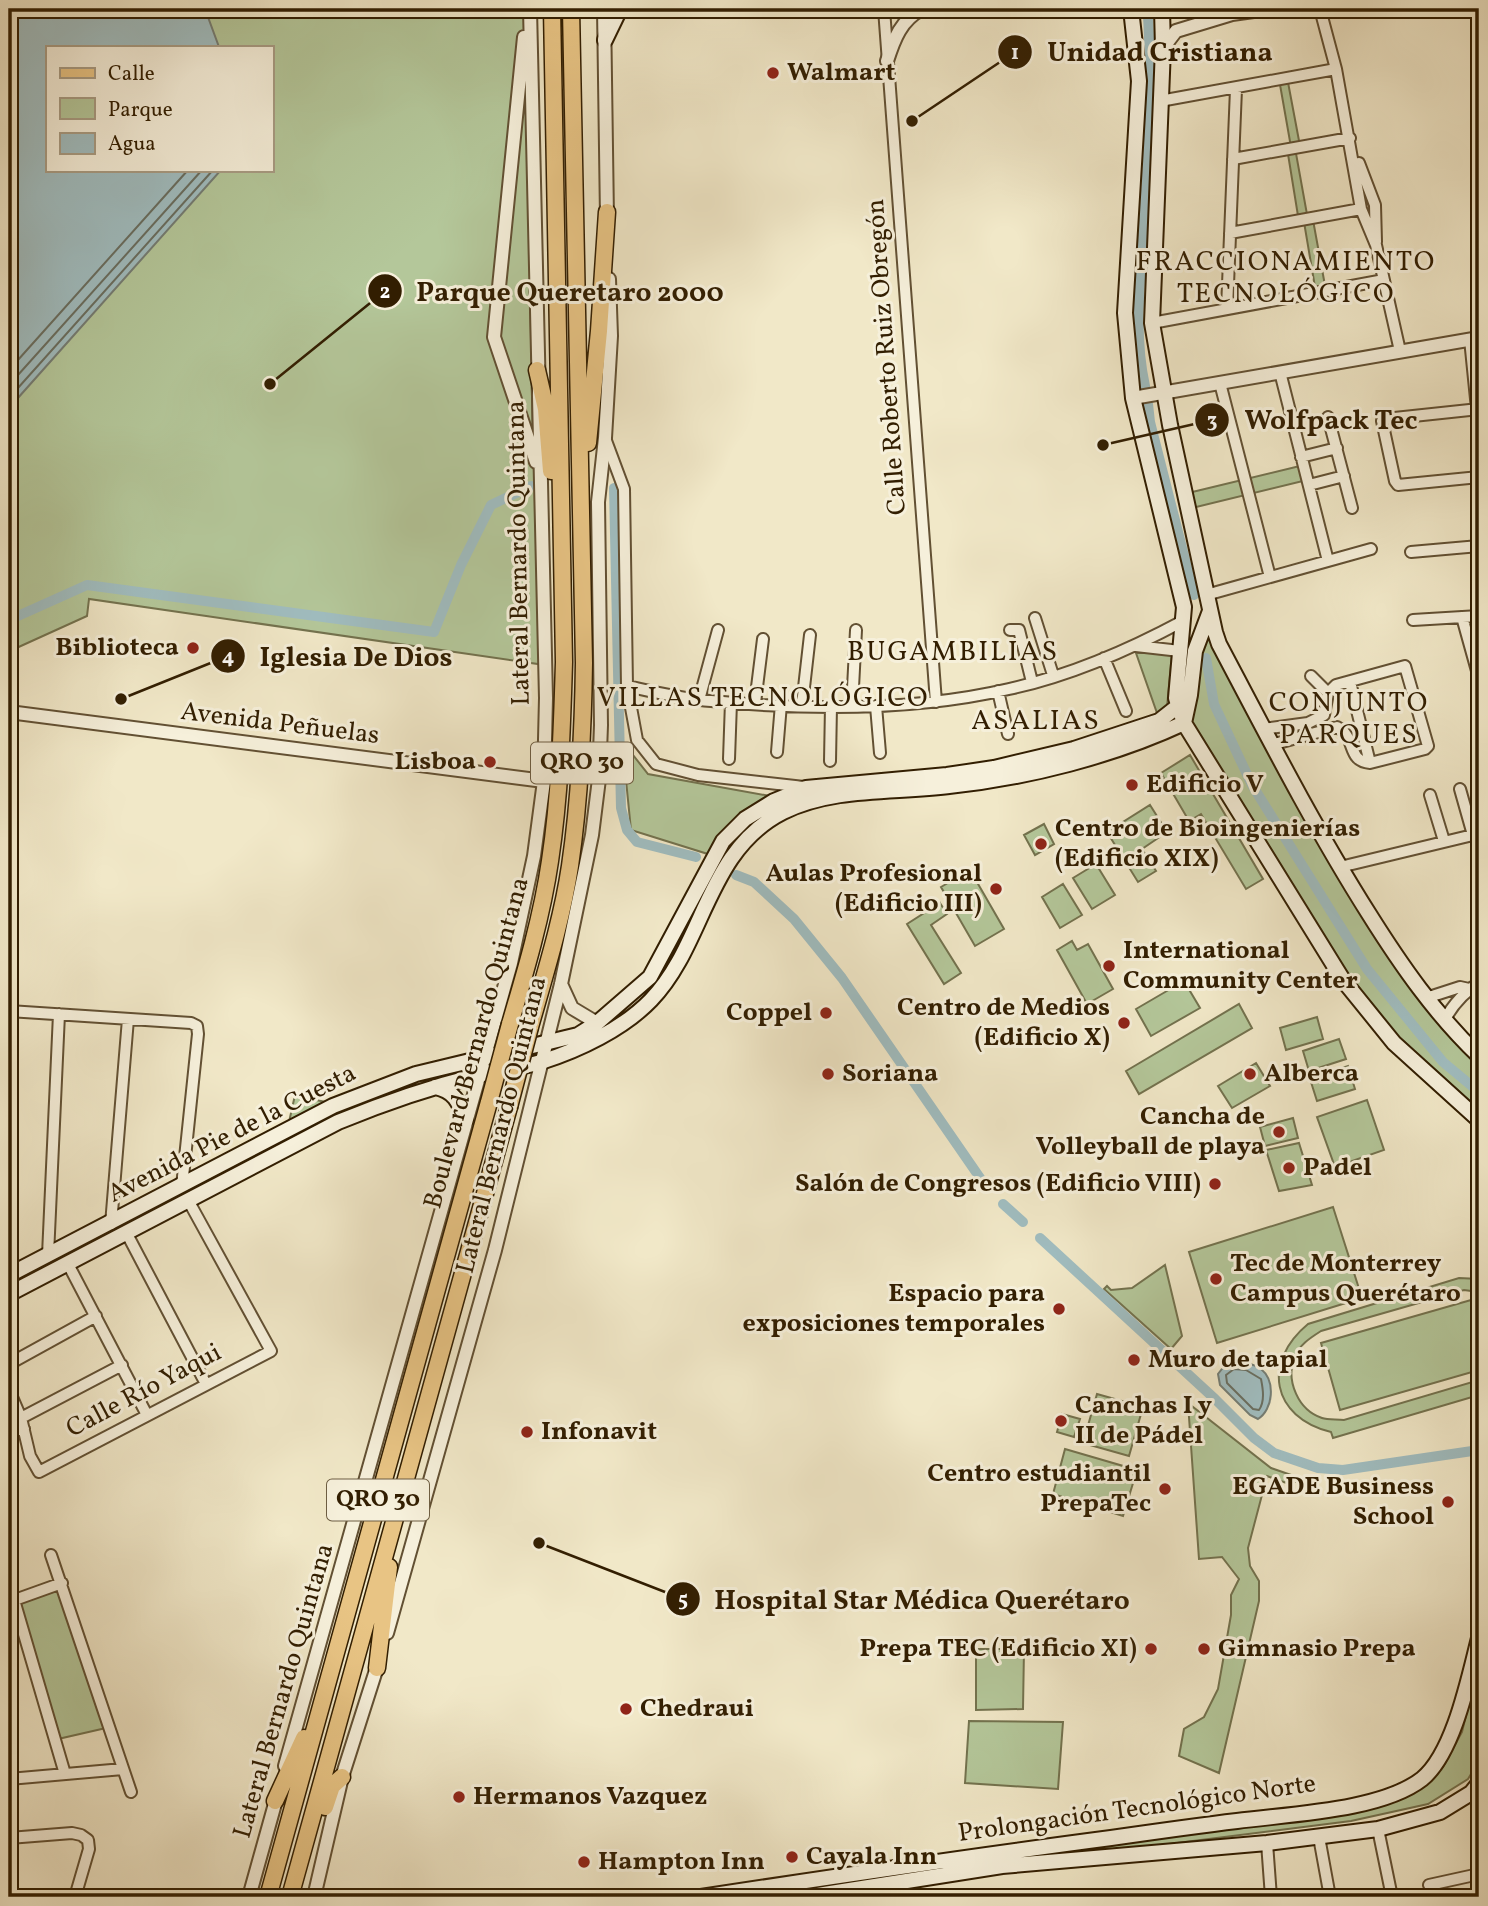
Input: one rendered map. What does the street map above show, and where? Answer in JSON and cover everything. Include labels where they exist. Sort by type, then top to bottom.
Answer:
[{"type":"main road","points":[[548,475],[552,9]]},
{"type":"main road","name":"Boulevard Bernardo Quintana","points":[[291,1897],[553,946],[567,881],[583,749],[581,518],[582,493],[589,471],[571,9]]},
{"type":"main road","points":[[605,40],[620,9]]},
{"type":"main road","points":[[1131,9],[1139,81],[1125,313],[1133,398],[1184,607],[1176,698],[1178,706],[1184,723],[1343,979],[1394,1043],[1479,1120]]},
{"type":"main road","points":[[1162,9],[1163,48],[1152,323],[1206,595],[1219,644],[1339,867],[1426,998],[1444,1021],[1479,1056]]},
{"type":"main road","points":[[589,471],[607,212]]},
{"type":"main road","points":[[537,370],[546,409],[548,475]]},
{"type":"main road","name":"Boulevard Bernardo Quintana","points":[[268,1897],[531,951],[550,863],[562,746],[564,662],[562,562],[548,475]]},
{"type":"main road","points":[[1184,723],[1195,651],[1210,611]]},
{"type":"main road","points":[[580,1041],[650,977],[723,841],[746,819],[774,801],[807,788],[994,768],[1105,740],[1159,721],[1178,706]]},
{"type":"main road","points":[[580,1041],[632,1016],[651,999],[669,977],[737,849],[781,813],[810,801],[1014,777],[1077,761],[1184,723]]},
{"type":"main road","name":"Avenida Pie de la Cuesta","points":[[9,1294],[126,1232],[185,1193],[354,1097],[416,1074],[485,1056],[546,1043],[580,1041]]},
{"type":"main road","name":"Avenida Pie de la Cuesta","points":[[9,1275],[111,1224],[338,1122],[435,1087],[480,1074],[541,1062],[580,1041]]},
{"type":"main road","points":[[435,1087],[454,1095],[461,1105],[465,1120]]},
{"type":"main road","points":[[377,1668],[396,1513]]},
{"type":"main road","name":"Prolongación Tecnológico Norte","points":[[701,1897],[934,1869],[1362,1803],[1399,1793],[1423,1778],[1439,1758],[1460,1711],[1479,1638]]},
{"type":"main road","points":[[275,1801],[325,1691]]},
{"type":"main road","points":[[291,1897],[303,1876],[332,1786],[342,1777]]},
{"type":"main road","name":"Prolongación Tecnológico Norte","points":[[805,1897],[934,1869],[1267,1843],[1378,1829],[1440,1812],[1471,1793],[1479,1783]]},
{"type":"street","name":"Lateral Bernardo Quintana","points":[[528,9],[537,370]]},
{"type":"street","points":[[528,9],[494,337],[548,475]]},
{"type":"street","name":"Lateral Bernardo Quintana","points":[[316,1895],[342,1777],[377,1668],[495,1250],[584,880],[598,779],[601,725],[598,502],[589,471],[605,438],[611,336],[604,9]]},
{"type":"street","name":"Calle Roberto Ruiz Obregón","points":[[884,9],[936,702]]},
{"type":"street","points":[[887,61],[895,37],[910,15],[922,9]]},
{"type":"street","points":[[1175,9],[1232,14]]},
{"type":"street","points":[[1163,48],[1176,31],[1232,14],[1264,9]]},
{"type":"street","points":[[1320,9],[1336,69],[1361,209],[1376,245],[1400,351]]},
{"type":"street","points":[[1160,101],[1336,69]]},
{"type":"street","points":[[1227,309],[1236,89]]},
{"type":"street","points":[[1233,159],[1350,138]]},
{"type":"street","points":[[1350,138],[1375,205],[1376,245]]},
{"type":"street","points":[[1230,233],[1361,209]]},
{"type":"street","points":[[1152,323],[1384,280]]},
{"type":"street","points":[[1133,398],[1475,338],[1479,429]]},
{"type":"street","points":[[1280,372],[1328,561]]},
{"type":"street","points":[[1220,383],[1270,577]]},
{"type":"street","points":[[1478,409],[1385,419],[1382,425],[1398,485],[1479,477]]},
{"type":"street","points":[[1328,417],[1352,508]]},
{"type":"street","points":[[605,438],[624,489],[626,686],[637,740],[656,764],[698,775],[807,788]]},
{"type":"street","points":[[1301,457],[1337,448]]},
{"type":"street","points":[[1309,485],[1344,476]]},
{"type":"street","name":"Lateral Bernardo Quintana","points":[[249,1897],[511,963],[534,856],[544,781],[551,495]]},
{"type":"street","points":[[1411,552],[1479,546]]},
{"type":"street","points":[[1206,595],[1371,549]]},
{"type":"street","points":[[1413,620],[1479,615]]},
{"type":"street","points":[[1462,617],[1479,677]]},
{"type":"street","points":[[1035,618],[1053,675]]},
{"type":"street","points":[[626,686],[699,700],[731,702],[852,707],[936,702],[1032,682],[1133,646],[1183,621]]},
{"type":"street","points":[[699,700],[719,630]]},
{"type":"street","points":[[852,707],[856,630]]},
{"type":"street","points":[[1010,630],[1018,630],[1032,682]]},
{"type":"street","points":[[802,705],[810,635]]},
{"type":"street","points":[[755,703],[763,639]]},
{"type":"street","points":[[1133,646],[1180,651]]},
{"type":"street","points":[[1104,657],[1126,711]]},
{"type":"street","points":[[1263,729],[1310,729],[1337,727],[1344,730],[1352,744],[1355,757],[1361,762],[1370,763],[1428,746],[1405,666],[1336,685],[1328,693],[1324,715],[1310,729],[1271,745]]},
{"type":"street","points":[[1311,676],[1328,693]]},
{"type":"street","points":[[1350,682],[1370,763]]},
{"type":"street","points":[[998,691],[1008,734]]},
{"type":"street","points":[[729,759],[731,702]]},
{"type":"street","points":[[777,752],[781,704]]},
{"type":"street","points":[[830,761],[831,706]]},
{"type":"street","points":[[876,706],[880,753]]},
{"type":"street","name":"Avenida Peñuelas","points":[[9,712],[544,781]]},
{"type":"street","points":[[1339,867],[1473,835],[1460,789]]},
{"type":"street","points":[[1430,795],[1444,841]]},
{"type":"street","points":[[561,984],[572,1008],[597,1023]]},
{"type":"street","points":[[1426,998],[1460,987],[1474,986]]},
{"type":"street","points":[[1444,1021],[1452,1006],[1474,986]]},
{"type":"street","points":[[492,1031],[506,1039],[536,1032],[555,1007]]},
{"type":"street","points":[[9,1011],[191,1023],[197,1026],[185,1193]]},
{"type":"street","points":[[48,1255],[59,1014]]},
{"type":"street","points":[[111,1224],[128,1019]]},
{"type":"street","points":[[471,1099],[481,1093],[501,1089],[516,1091],[531,1105]]},
{"type":"street","name":"Calle Río Yaqui","points":[[22,1424],[30,1456],[39,1472],[271,1351],[185,1193]]},
{"type":"street","points":[[126,1232],[206,1384]]},
{"type":"street","points":[[68,1264],[147,1415]]},
{"type":"street","points":[[9,1364],[96,1316]]},
{"type":"street","points":[[9,1431],[122,1365]]},
{"type":"street","points":[[9,1390],[22,1424]]},
{"type":"street","points":[[51,1555],[131,1792]]},
{"type":"street","points":[[62,1583],[12,1601],[65,1774]]},
{"type":"street","points":[[9,1779],[123,1769]]},
{"type":"street","points":[[1378,1829],[1392,1897]]},
{"type":"street","points":[[11,1897],[9,1839],[72,1833],[88,1840],[89,1849],[75,1897]]},
{"type":"street","points":[[1319,1837],[1330,1897]]},
{"type":"street","points":[[1267,1843],[1271,1897]]},
{"type":"street","points":[[1429,1885],[1479,1874]]},
{"type":"green space","points":[[9,9],[525,9],[533,450],[540,473],[545,665],[89,599],[87,616],[12,650],[9,672]]},
{"type":"green space","points":[[1287,77],[1300,146],[1295,148],[1308,220],[1313,220],[1326,291],[1316,293],[1304,222],[1299,222],[1287,148],[1291,147],[1279,79]]},
{"type":"green space","points":[[1304,465],[1307,480],[1188,509],[1184,494]]},
{"type":"green space","points":[[1209,628],[1347,889],[1479,1062],[1479,1114],[1399,1041],[1327,945],[1190,720],[1200,656]]},
{"type":"green space","points":[[1136,653],[1172,653],[1167,707],[1157,713]]},
{"type":"green space","points":[[623,750],[629,750],[648,774],[770,796],[708,854],[631,830]]},
{"type":"green space","points":[[1190,755],[1263,879],[1246,889],[1201,814],[1189,821],[1161,773]]},
{"type":"green space","points":[[1150,805],[1167,832],[1142,849],[1156,871],[1138,882],[1107,832]]},
{"type":"green space","points":[[1044,824],[1054,844],[1035,855],[1024,835]]},
{"type":"green space","points":[[1096,864],[1115,895],[1092,909],[1073,878]]},
{"type":"green space","points":[[970,870],[1004,929],[975,946],[941,887]]},
{"type":"green space","points":[[1063,884],[1082,915],[1060,928],[1042,897]]},
{"type":"green space","points":[[940,903],[947,914],[931,925],[961,973],[944,984],[907,924]]},
{"type":"green space","points":[[1072,941],[1077,950],[1088,944],[1113,989],[1087,1004],[1057,950]]},
{"type":"green space","points":[[1184,981],[1200,1008],[1151,1036],[1136,1009]]},
{"type":"green space","points":[[1239,1004],[1252,1028],[1139,1094],[1126,1071]]},
{"type":"green space","points":[[1317,1017],[1323,1039],[1286,1050],[1280,1028]]},
{"type":"green space","points":[[1339,1039],[1346,1059],[1309,1071],[1303,1051]]},
{"type":"green space","name":"Alberca","points":[[1256,1063],[1270,1086],[1232,1108],[1218,1086]]},
{"type":"green space","points":[[1348,1066],[1355,1089],[1317,1101],[1310,1079]]},
{"type":"green space","points":[[295,1095],[325,1102],[289,1122]]},
{"type":"green space","points":[[1367,1100],[1384,1150],[1335,1167],[1317,1117]]},
{"type":"green space","name":"Cancha de Volleyball de playa","points":[[1293,1118],[1298,1138],[1265,1146],[1260,1127]]},
{"type":"green space","name":"Padel","points":[[1299,1143],[1312,1185],[1279,1191],[1266,1150]]},
{"type":"green space","points":[[1333,1207],[1362,1298],[1217,1343],[1189,1252]]},
{"type":"green space","points":[[1165,1265],[1182,1336],[1171,1349],[1104,1289],[1107,1286],[1111,1290],[1132,1288]]},
{"type":"green space","points":[[1459,1278],[1479,1279],[1479,1292],[1464,1290],[1321,1331],[1296,1353],[1292,1367],[1293,1385],[1300,1402],[1314,1414],[1322,1418],[1344,1420],[1479,1380],[1479,1395],[1333,1438],[1331,1432],[1311,1425],[1296,1414],[1285,1401],[1280,1387],[1279,1371],[1293,1339],[1308,1324]]},
{"type":"green space","points":[[1471,1300],[1479,1331],[1479,1370],[1340,1410],[1321,1343]]},
{"type":"green space","points":[[1097,1394],[1143,1407],[1129,1456],[1083,1443]]},
{"type":"green space","points":[[1188,1403],[1271,1468],[1297,1477],[1297,1481],[1289,1484],[1267,1476],[1248,1548],[1250,1566],[1259,1581],[1259,1601],[1219,1773],[1179,1756],[1184,1729],[1204,1717],[1218,1689],[1231,1615],[1231,1595],[1239,1579],[1222,1557],[1199,1559]]},
{"type":"green space","points":[[1062,1414],[1080,1419],[1074,1437],[1057,1432]]},
{"type":"green space","points":[[1065,1449],[1137,1470],[1123,1516],[1053,1494]]},
{"type":"green space","points":[[61,1588],[106,1728],[58,1739],[17,1604]]},
{"type":"green space","points":[[976,1649],[1024,1649],[1023,1709],[976,1710]]},
{"type":"green space","points":[[1479,1662],[1479,1761],[1468,1779],[1428,1804],[1351,1821],[955,1871],[953,1862],[1236,1827],[1408,1794],[1443,1767],[1462,1732]]},
{"type":"green space","points":[[969,1721],[1063,1722],[1058,1789],[965,1783]]},
{"type":"water","points":[[9,9],[205,9],[219,46],[46,46],[46,172],[219,172],[9,408]]},
{"type":"water","points":[[1234,1362],[1258,1367],[1269,1381],[1271,1395],[1267,1409],[1258,1419],[1250,1415],[1220,1385],[1218,1374],[1225,1365]]},
{"type":"waterway","points":[[1145,386],[1139,324],[1149,118],[1148,16]]},
{"type":"waterway","points":[[1148,404],[1150,422],[1194,595]]},
{"type":"waterway","points":[[9,620],[87,585],[434,632],[461,565],[491,505],[531,486]]},
{"type":"waterway","points":[[614,488],[621,808],[627,830],[637,842],[696,857]]},
{"type":"waterway","points":[[1206,658],[1214,704],[1252,785],[1367,969],[1443,1062],[1479,1092]]},
{"type":"waterway","points":[[736,875],[754,882],[794,919],[842,978],[987,1188]]},
{"type":"waterway","points":[[1003,1204],[1023,1222]]},
{"type":"waterway","points":[[1040,1238],[1254,1438],[1274,1453],[1318,1468],[1343,1470],[1479,1450]]},
{"type":"place","name":"Walmart","points":[[773,73]]},
{"type":"place","name":"Unidad Cristiana","points":[[912,121]]},
{"type":"place","name":"Parque Queretaro 2000","points":[[270,384]]},
{"type":"place","name":"Wolfpack Tec","points":[[1103,445]]},
{"type":"place","name":"Biblioteca","points":[[193,648]]},
{"type":"place","name":"Iglesia De Dios","points":[[121,699]]},
{"type":"place","name":"Lisboa","points":[[490,762]]},
{"type":"place","name":"Edificio V","points":[[1132,785]]},
{"type":"place","name":"Centro de Bioingenierías (Edificio XIX)","points":[[1041,844]]},
{"type":"place","name":"Aulas Profesional (Edificio III)","points":[[996,889]]},
{"type":"place","name":"International Community Center","points":[[1109,966]]},
{"type":"place","name":"Coppel","points":[[826,1013]]},
{"type":"place","name":"Centro de Medios (Edificio X)","points":[[1124,1023]]},
{"type":"place","name":"Soriana","points":[[828,1074]]},
{"type":"place","name":"Alberca","points":[[1250,1074]]},
{"type":"place","name":"Cancha de Volleyball de playa","points":[[1279,1132]]},
{"type":"place","name":"Padel","points":[[1289,1168]]},
{"type":"place","name":"Salón de Congresos (Edificio VIII)","points":[[1215,1184]]},
{"type":"place","name":"Tec de Monterrey Campus Querétaro","points":[[1216,1279]]},
{"type":"place","name":"Espacio para exposiciones temporales","points":[[1059,1309]]},
{"type":"place","name":"Muro de tapial","points":[[1134,1360]]},
{"type":"place","name":"Canchas I y II de Pádel","points":[[1061,1421]]},
{"type":"place","name":"Infonavit","points":[[527,1432]]},
{"type":"place","name":"Centro estudiantil PrepaTec","points":[[1165,1489]]},
{"type":"place","name":"EGADE Business School","points":[[1448,1502]]},
{"type":"place","name":"Hospital Star Médica Querétaro","points":[[539,1543]]},
{"type":"place","name":"Prepa TEC (Edificio XI)","points":[[1151,1649]]},
{"type":"place","name":"Gimnasio Prepa","points":[[1204,1649]]},
{"type":"place","name":"Chedraui","points":[[626,1709]]},
{"type":"place","name":"Hermanos Vazquez","points":[[459,1797]]},
{"type":"place","name":"Cayala Inn","points":[[792,1857]]},
{"type":"place","name":"Hampton Inn","points":[[584,1862]]},
{"type":"district","name":"FRACCIONAMIENTO TECNOLÓGICO","points":[[1286,278]]},
{"type":"district","name":"BUGAMBILIAS","points":[[953,652]]},
{"type":"district","name":"VILLAS TECNOLÓGICO","points":[[763,698]]},
{"type":"district","name":"CONJUNTO PARQUES","points":[[1349,719]]},
{"type":"district","name":"ASALIAS","points":[[1036,721]]}]
